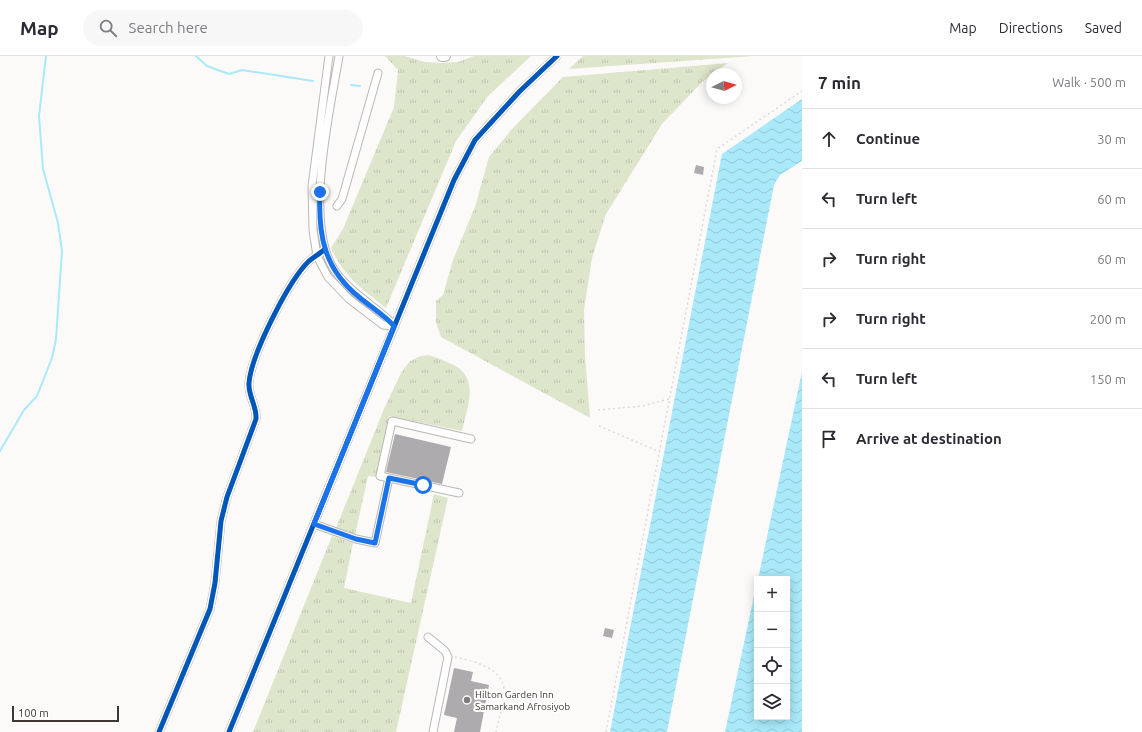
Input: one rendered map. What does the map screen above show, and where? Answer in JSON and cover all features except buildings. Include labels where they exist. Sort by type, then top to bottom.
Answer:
[{"type":"street","points":[[329,56],[312,186],[313,230],[317,256],[328,277],[345,295],[383,325],[394,326]]},
{"type":"street","points":[[338,56],[320,192],[321,226],[324,250],[335,270],[349,289],[386,317],[394,326]]},
{"type":"street","points":[[229,732],[454,180],[475,140],[520,91],[557,56]]},
{"type":"street","points":[[337,206],[342,199],[378,73]]},
{"type":"street","points":[[159,732],[210,609],[215,583],[221,521],[226,497],[256,419],[256,410],[249,386],[252,366],[269,324],[301,272],[309,261],[324,250]]},
{"type":"street","points":[[459,493],[380,476],[392,422],[471,439]]},
{"type":"street","points":[[314,524],[356,539],[375,543],[389,478]]},
{"type":"street","points":[[428,637],[445,651],[448,657],[432,732]]},
{"type":"path","points":[[606,732],[717,148],[802,90]]},
{"type":"path","points":[[598,410],[643,406],[670,398]]},
{"type":"path","points":[[599,426],[660,452]]},
{"type":"path","points":[[447,654],[489,668],[500,678],[504,689],[496,732]]},
{"type":"green space","points":[[385,56],[404,56],[425,62],[441,63],[458,62],[474,56],[531,56],[488,96],[456,141],[386,308],[354,282],[342,267],[331,248],[343,229],[394,107],[398,70]]},
{"type":"green space","points":[[583,56],[754,56],[569,69]]},
{"type":"green space","points":[[728,63],[721,68],[706,68],[706,79],[662,124],[606,214],[592,258],[584,310],[585,355],[590,418],[441,337],[436,322],[436,301],[443,295],[453,260],[475,207],[489,157],[512,129],[563,77]]},
{"type":"green space","points":[[429,355],[453,365],[460,369],[465,375],[470,390],[468,407],[462,431],[389,416],[376,477],[368,476],[355,535],[336,528],[384,409],[401,373],[410,361],[421,356]]},
{"type":"green space","points":[[434,494],[448,498],[396,732],[253,732],[332,536],[353,543],[344,588],[411,603]]},
{"type":"water","points":[[802,99],[802,161],[780,175],[774,185],[667,732],[610,732],[722,154]]},
{"type":"water","points":[[802,372],[802,732],[725,732],[754,596],[754,720],[790,720],[790,576],[759,576]]},
{"type":"waterway","points":[[0,451],[24,410],[37,396],[52,358],[56,339],[62,251],[58,223],[43,169],[39,116],[46,56]]},
{"type":"waterway","points":[[196,56],[207,66],[229,74],[242,70],[313,81]]},
{"type":"waterway","points":[[351,85],[360,86]]},
{"type":"cycle path","points":[[229,732],[454,180],[475,140],[520,91],[557,56]]},
{"type":"cycle path","points":[[159,732],[210,609],[215,583],[221,521],[227,497],[256,419],[249,388],[251,370],[256,355],[272,319],[291,284],[309,261],[324,250]]},
{"type":"place","name":"Hilton Garden Inn Samarkand Afrosiyob","points":[[467,700]]},
{"type":"route","points":[[320,192],[321,226],[324,250],[329,261],[349,289],[386,317],[394,326],[314,524],[356,539],[375,543],[389,478],[423,485]]}]
